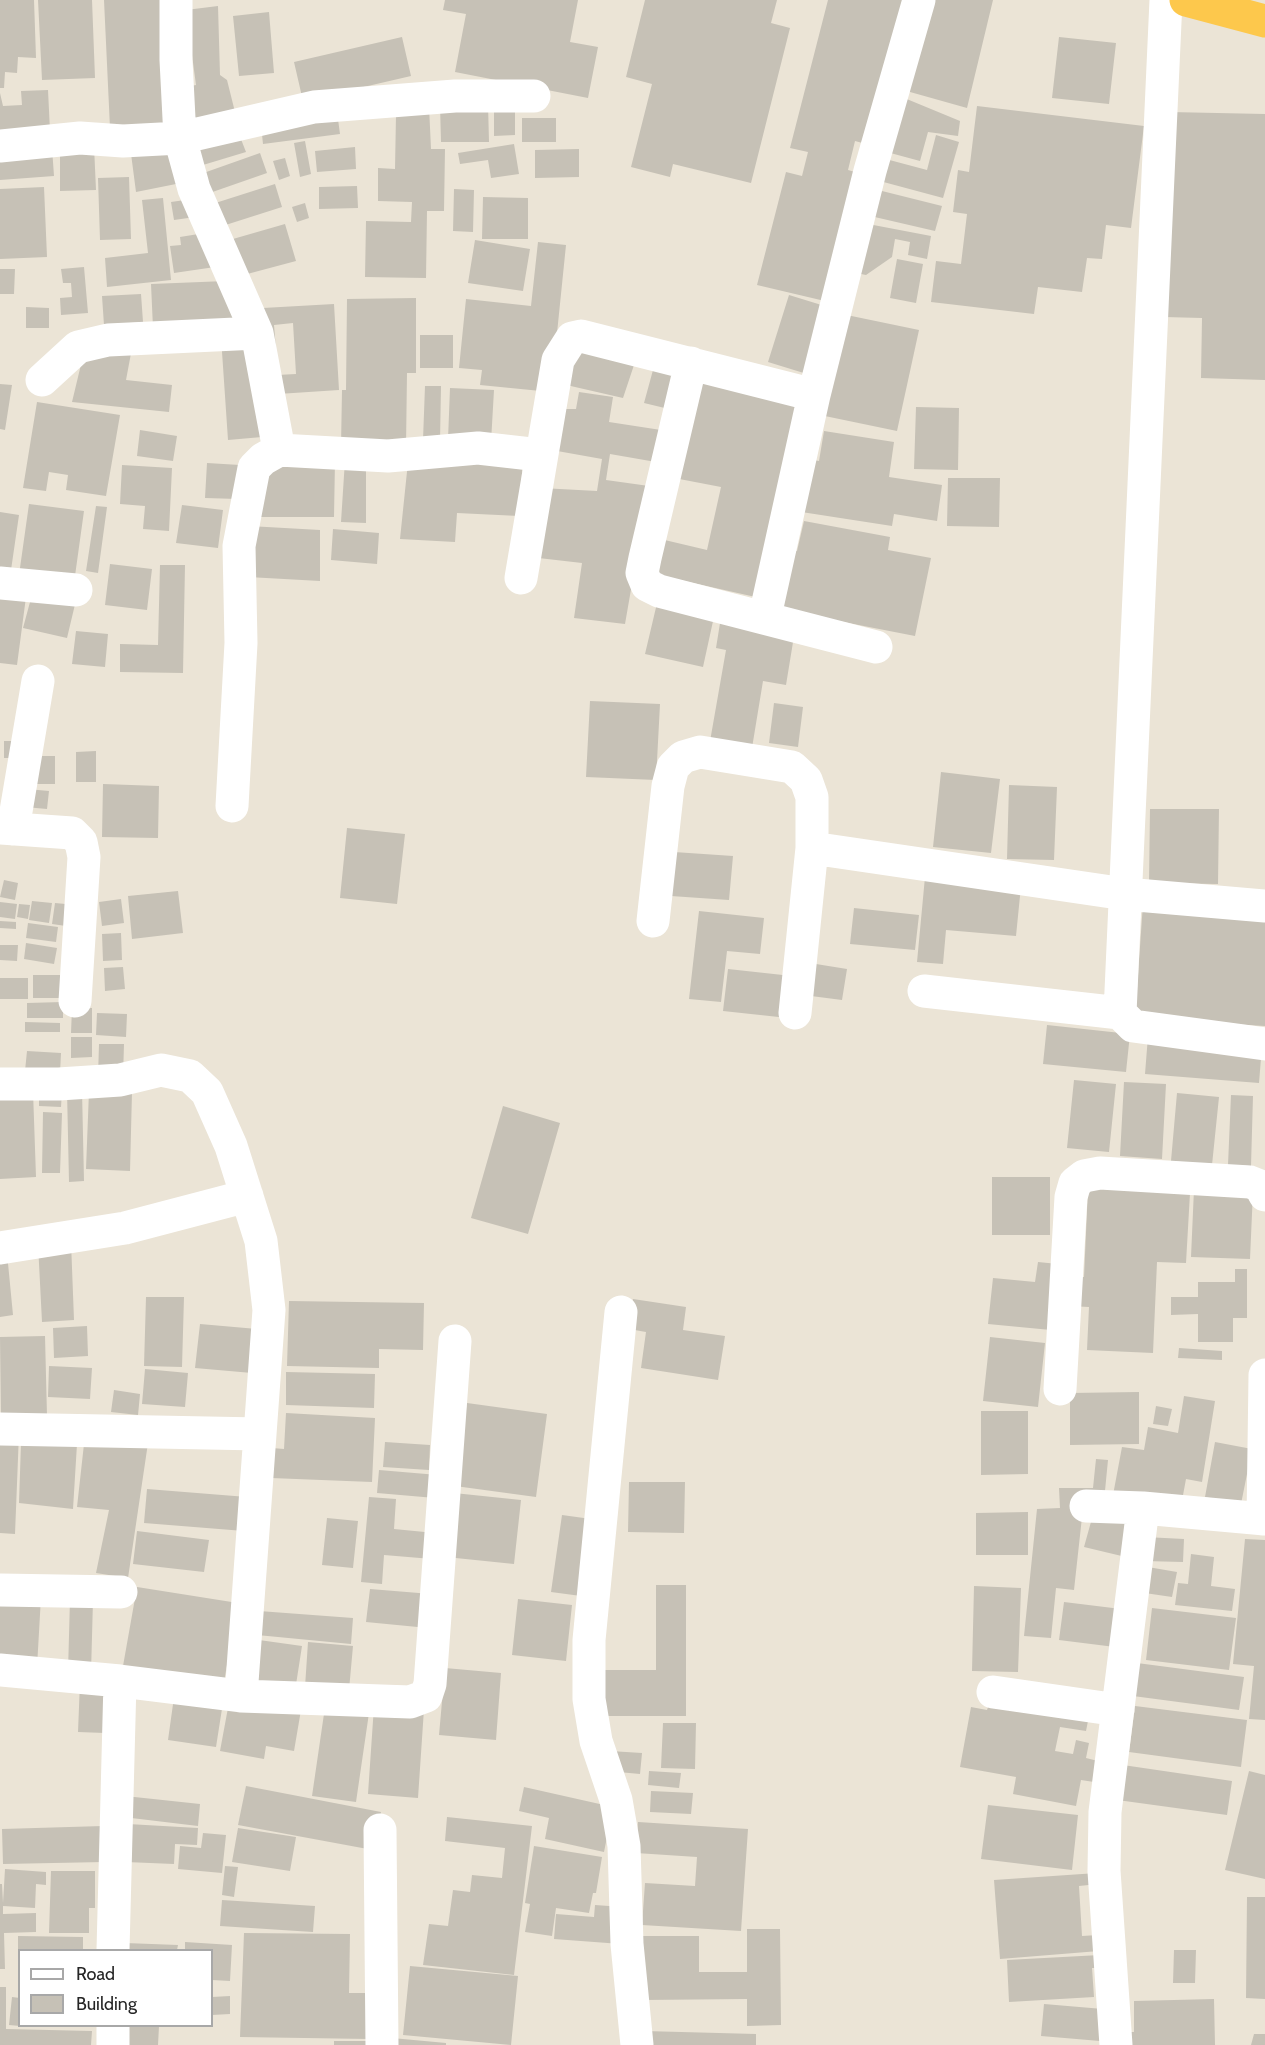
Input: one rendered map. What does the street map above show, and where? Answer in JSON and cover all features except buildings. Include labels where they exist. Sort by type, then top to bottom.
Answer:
[{"type":"highway","points":[[1186,0],[1265,21]]},
{"type":"street","points":[[176,0],[180,138],[195,189],[257,333],[279,450]]},
{"type":"street","points":[[765,616],[814,395],[870,171],[918,0]]},
{"type":"street","points":[[1120,1013],[1166,0]]},
{"type":"street","points":[[0,146],[80,138],[123,141],[180,138],[314,107],[455,96],[534,96]]},
{"type":"street","points":[[42,380],[78,347],[108,340],[257,333]]},
{"type":"street","points":[[521,578],[540,455],[558,360],[572,338],[581,336],[814,395]]},
{"type":"street","points":[[691,363],[642,573],[647,585],[659,591],[765,616],[876,646]]},
{"type":"street","points":[[232,806],[241,643],[239,546],[254,468],[263,459],[279,450],[388,456],[478,448],[540,455]]},
{"type":"street","points":[[0,583],[76,590]]},
{"type":"street","points":[[38,681],[7,828],[72,832],[81,842],[84,856],[75,1001]]},
{"type":"street","points":[[653,921],[668,786],[673,767],[683,757],[700,752],[792,767],[806,780],[812,797],[812,848],[795,1013]]},
{"type":"street","points":[[812,848],[1125,894],[1265,906]]},
{"type":"street","points":[[924,991],[1120,1013],[1133,1026],[1265,1044]]},
{"type":"street","points":[[0,1084],[59,1084],[120,1080],[161,1070],[190,1076],[207,1092],[231,1146],[261,1241],[269,1310],[241,1696]]},
{"type":"street","points":[[1060,1389],[1071,1197],[1075,1183],[1084,1176],[1100,1173],[1250,1182],[1260,1186],[1265,1195]]},
{"type":"street","points":[[0,1248],[125,1228],[247,1196]]},
{"type":"street","points":[[621,1312],[589,1640],[589,1699],[596,1741],[616,1800],[624,1846],[627,1944],[636,2045]]},
{"type":"street","points":[[0,1670],[120,1681],[241,1696],[410,1702],[426,1696],[430,1684],[455,1341]]},
{"type":"street","points":[[1086,1506],[1143,1508],[1264,1519],[1265,1375]]},
{"type":"street","points":[[0,1429],[260,1434]]},
{"type":"street","points":[[1116,2045],[1104,1871],[1105,1812],[1143,1508]]},
{"type":"street","points":[[0,1590],[121,1592]]},
{"type":"street","points":[[113,1949],[120,1681]]},
{"type":"street","points":[[993,1692],[1119,1710]]},
{"type":"street","points":[[380,1830],[382,2045]]},
{"type":"street","points":[[113,2027],[113,2045]]}]
